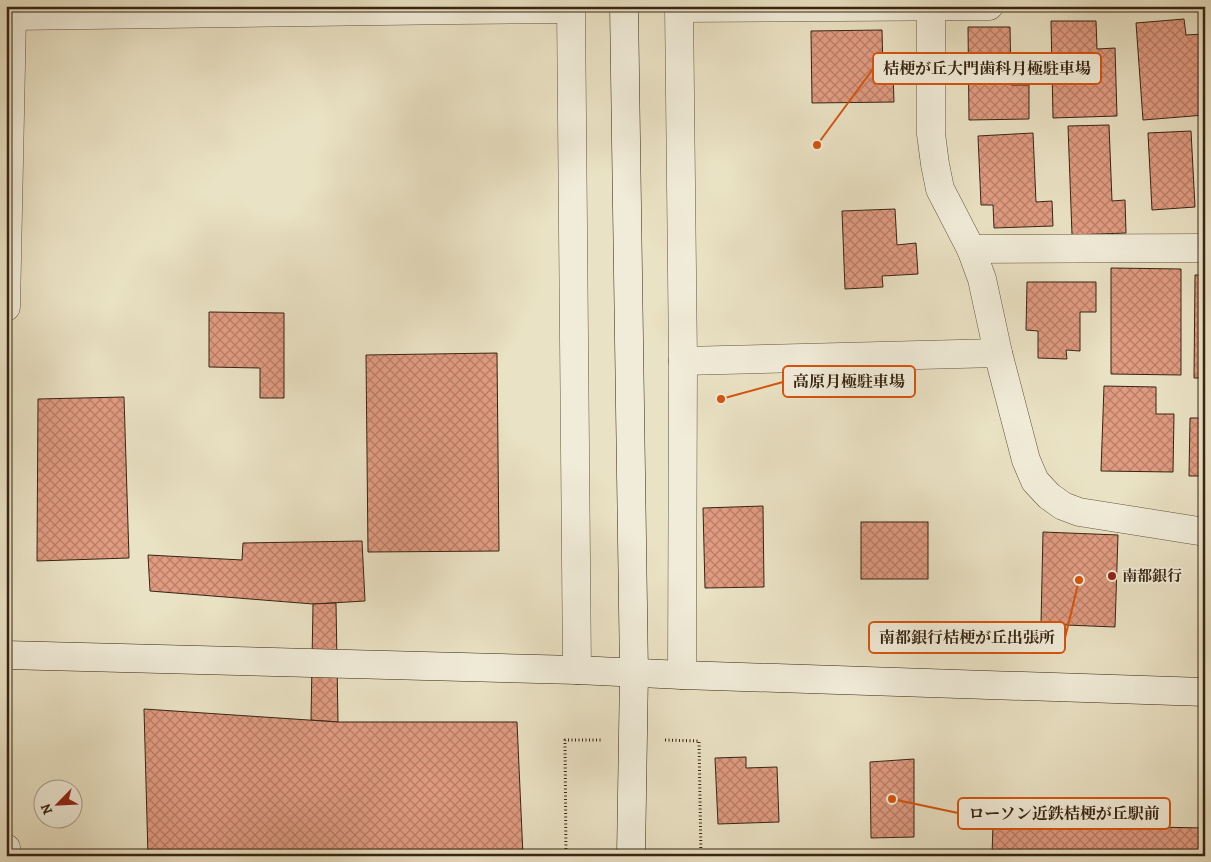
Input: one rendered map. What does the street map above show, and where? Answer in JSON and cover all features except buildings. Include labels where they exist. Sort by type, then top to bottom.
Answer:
[{"type":"street","points":[[624,6],[634,673],[631,856]]},
{"type":"street","points":[[682,675],[683,361],[679,7],[989,6]]},
{"type":"street","points":[[931,7],[931,134],[940,189],[971,249],[982,279],[998,352],[1026,460],[1035,481],[1049,496],[1063,506],[1079,512],[1205,532]]},
{"type":"street","points":[[6,307],[11,11],[571,8],[577,670]]},
{"type":"street","points":[[971,249],[1205,248]]},
{"type":"street","points":[[683,361],[998,352]]},
{"type":"street","points":[[6,655],[577,670],[1205,692]]},
{"type":"street","points":[[6,848],[7,856]]},
{"type":"place","name":"桔梗が丘大門歯科月極駐車場","points":[[817,145]]},
{"type":"place","name":"高原月極駐車場","points":[[721,399]]},
{"type":"place","name":"南都銀行","points":[[1112,576]]},
{"type":"place","name":"南都銀行桔梗が丘出張所","points":[[1079,580]]},
{"type":"place","name":"ローソン近鉄桔梗が丘駅前","points":[[892,799]]}]
